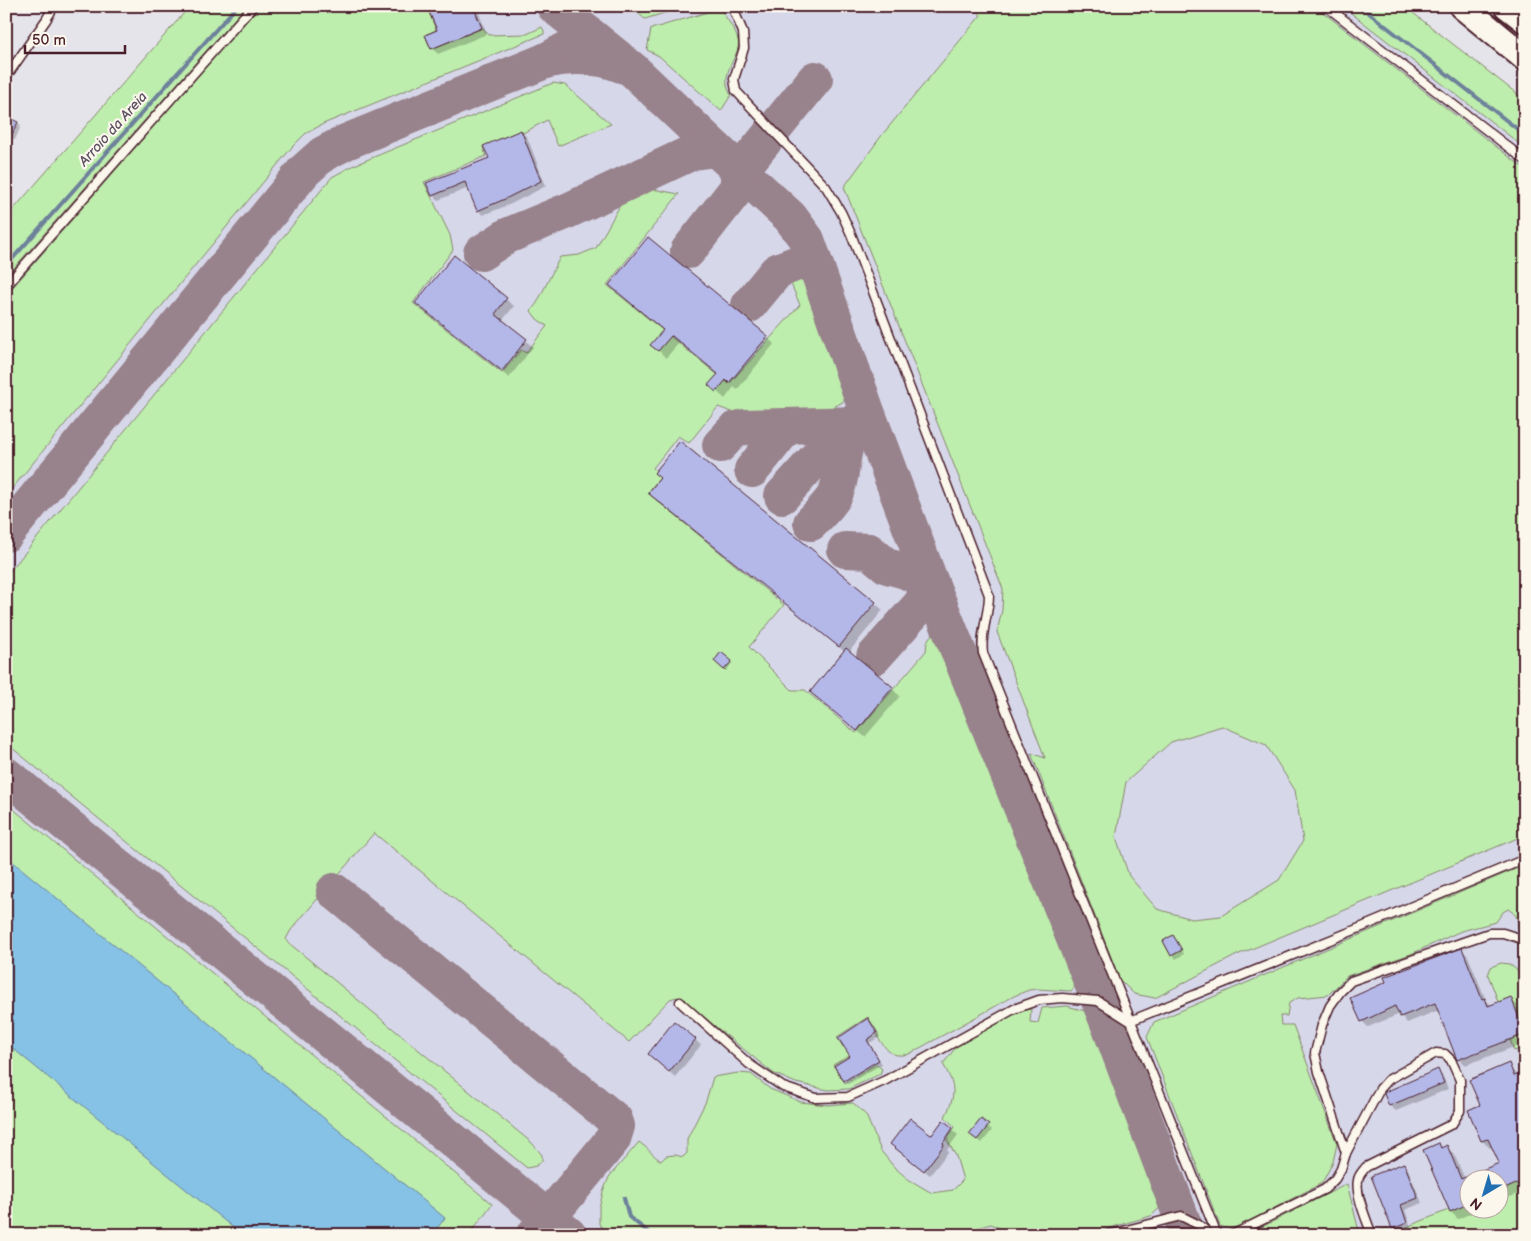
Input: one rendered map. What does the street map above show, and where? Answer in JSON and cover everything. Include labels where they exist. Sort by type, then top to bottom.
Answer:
[{"type":"main road","points":[[1462,6],[1522,40]]},
{"type":"main road","points":[[1507,6],[1522,40]]},
{"type":"lane","points":[[6,77],[54,6]]},
{"type":"lane","points":[[6,286],[253,6]]},
{"type":"lane","points":[[732,6],[743,32],[744,40],[744,48],[734,78],[736,91],[826,187],[841,212],[851,234],[989,595],[989,608],[981,642],[983,653],[1216,1235]]},
{"type":"lane","points":[[1326,6],[1525,160]]},
{"type":"lane","points":[[1474,6],[1522,40]]},
{"type":"lane","points":[[1496,6],[1525,28]]},
{"type":"lane","points":[[1130,1021],[1525,859]]},
{"type":"lane","points":[[1346,1152],[1319,1072],[1316,1053],[1322,1025],[1330,1006],[1340,992],[1351,981],[1489,933],[1503,932],[1525,940]]},
{"type":"lane","points":[[680,1002],[749,1064],[783,1087],[816,1098],[848,1097],[886,1080],[1014,1009],[1039,1000],[1062,998],[1098,1001],[1130,1021]]},
{"type":"lane","points":[[1232,1235],[1325,1189],[1335,1179],[1341,1169],[1346,1152],[1380,1089],[1388,1080],[1436,1054],[1445,1054],[1451,1060],[1460,1080],[1460,1111],[1452,1124],[1366,1167],[1360,1174],[1358,1192],[1372,1235]]},
{"type":"lane","points":[[1107,1235],[1181,1216],[1199,1225],[1211,1235]]},
{"type":"shaded area","points":[[190,6],[1404,6],[1525,100],[1525,1235],[6,1235],[6,218]]},
{"type":"green space","points":[[190,6],[246,6],[6,277],[6,218]]},
{"type":"green space","points":[[259,6],[444,6],[429,12],[436,30],[425,35],[431,49],[483,28],[489,35],[527,34],[542,27],[544,34],[323,124],[305,134],[292,147],[6,496],[6,295]]},
{"type":"green space","points":[[629,6],[687,6],[645,19]]},
{"type":"green space","points":[[972,6],[1315,6],[1525,169],[1525,835],[1237,955],[1155,998],[1134,994],[1120,980],[1031,753],[1045,758],[997,632],[1002,610],[1003,589],[844,187],[882,135],[981,15]],"holes":[[[1222,726],[1266,745],[1295,790],[1303,841],[1279,880],[1221,916],[1192,919],[1157,909],[1129,876],[1116,837],[1126,782],[1171,742]]]},
{"type":"green space","points":[[1342,6],[1404,6],[1525,100],[1525,148]]},
{"type":"green space","points":[[720,10],[728,20],[738,40],[737,52],[727,79],[727,87],[731,95],[721,111],[659,56],[647,50],[651,29]]},
{"type":"green space","points":[[553,83],[565,85],[611,124],[558,146],[547,120],[525,132],[483,147],[486,156],[424,182],[450,235],[453,250],[413,303],[502,373],[521,350],[526,353],[547,326],[537,319],[531,311],[537,303],[560,257],[579,255],[596,248],[627,193],[652,189],[679,194],[607,285],[729,384],[800,305],[789,279],[806,273],[809,276],[850,394],[843,402],[831,408],[785,417],[744,415],[718,407],[689,443],[678,436],[653,468],[662,476],[652,487],[649,494],[784,605],[749,647],[792,690],[805,690],[856,733],[926,651],[928,640],[931,636],[940,631],[1078,984],[1071,991],[1037,989],[1014,996],[909,1054],[903,1055],[894,1054],[887,1050],[878,1038],[878,1033],[868,1017],[837,1037],[843,1047],[855,1038],[862,1048],[833,1065],[845,1083],[876,1064],[882,1069],[880,1074],[849,1089],[828,1090],[796,1083],[773,1073],[677,997],[670,999],[629,1042],[374,833],[291,930],[286,939],[532,1143],[542,1155],[542,1161],[536,1166],[527,1168],[6,743],[6,576],[332,177],[352,166]]},
{"type":"green space","points":[[6,803],[492,1204],[469,1235],[6,1235]]},
{"type":"green space","points":[[1525,865],[1525,932],[1522,932],[1518,927],[1516,916],[1508,909],[1503,912],[1496,922],[1461,931],[1411,954],[1347,976],[1328,995],[1298,998],[1289,1003],[1287,1016],[1280,1016],[1281,1025],[1293,1025],[1337,1144],[1333,1162],[1322,1183],[1240,1226],[1229,1229],[1220,1226],[1147,1037],[1154,1022]]},
{"type":"green space","points":[[1501,963],[1509,964],[1517,970],[1525,984],[1525,1054],[1521,1049],[1514,1051],[1488,975],[1491,967]]},
{"type":"green space","points":[[1067,1006],[1085,1011],[1092,1021],[1165,1203],[1151,1216],[1084,1235],[1014,1235],[991,1224],[976,1228],[963,1235],[955,1230],[945,1235],[608,1235],[599,1224],[599,1208],[609,1177],[639,1142],[661,1161],[666,1156],[675,1155],[683,1157],[687,1153],[687,1139],[706,1101],[713,1077],[738,1073],[751,1074],[770,1089],[801,1102],[827,1105],[853,1103],[866,1115],[881,1151],[894,1167],[908,1179],[932,1193],[953,1190],[963,1180],[956,1156],[947,1140],[955,1127],[945,1117],[953,1096],[953,1090],[943,1064],[956,1047],[1017,1011],[1031,1009],[1030,1022],[1038,1023],[1042,1008]]},
{"type":"green space","points":[[1525,1180],[1525,1235],[1378,1235],[1378,1231],[1387,1228],[1392,1233],[1458,1206],[1458,1218],[1508,1218],[1508,1187]]},
{"type":"green space","points":[[1347,1184],[1360,1235],[1246,1235]]},
{"type":"water","points":[[6,856],[445,1218],[432,1235],[242,1235],[6,1043]]},
{"type":"building","points":[[444,6],[473,6],[482,28],[431,49],[425,35],[437,30],[429,12]]},
{"type":"building","points":[[6,116],[18,122],[6,147]]},
{"type":"building","points":[[521,130],[541,181],[477,211],[465,182],[432,196],[426,183],[489,158],[483,146]]},
{"type":"building","points":[[648,237],[768,336],[729,383],[726,380],[716,392],[708,385],[718,374],[672,336],[658,351],[650,345],[663,330],[609,285]]},
{"type":"building","points":[[454,255],[507,298],[495,314],[527,339],[502,371],[415,303]]},
{"type":"building","points":[[680,441],[876,602],[839,647],[648,493],[660,478],[654,473]]},
{"type":"building","points":[[846,648],[893,687],[857,731],[810,692]]},
{"type":"building","points":[[721,652],[732,661],[724,670],[714,661]]},
{"type":"building","points":[[1173,935],[1182,950],[1171,956],[1163,941]]},
{"type":"building","points":[[1462,948],[1482,999],[1485,998],[1488,1006],[1511,997],[1525,1034],[1457,1060],[1435,1003],[1400,1017],[1395,1006],[1361,1022],[1350,998],[1386,982],[1384,977]]},
{"type":"building","points":[[868,1018],[877,1033],[867,1040],[879,1060],[844,1081],[834,1066],[850,1056],[838,1038]]},
{"type":"building","points":[[674,1021],[696,1039],[669,1072],[648,1054]]},
{"type":"building","points":[[1509,1063],[1514,1076],[1525,1072],[1525,1180],[1508,1188],[1508,1168],[1487,1168],[1499,1163],[1488,1139],[1481,1141],[1468,1110],[1480,1105],[1469,1080]]},
{"type":"building","points":[[1438,1069],[1444,1083],[1389,1106],[1384,1094],[1385,1092]]},
{"type":"building","points":[[910,1118],[932,1135],[943,1120],[953,1128],[943,1143],[944,1145],[924,1171],[890,1144]]},
{"type":"building","points":[[981,1119],[989,1125],[977,1140],[969,1134]]},
{"type":"building","points":[[1439,1143],[1441,1148],[1447,1145],[1458,1172],[1458,1208],[1450,1212],[1423,1150]]},
{"type":"building","points":[[1404,1163],[1418,1198],[1401,1205],[1407,1223],[1392,1229],[1371,1176]]},
{"type":"waterway","name":"Arroio da Areia","points":[[6,266],[237,6]]},
{"type":"waterway","points":[[1360,6],[1525,135]]},
{"type":"waterway","points":[[624,1198],[629,1217],[652,1235]]},
{"type":"taxiway","points":[[554,6],[633,70],[790,217],[807,240],[866,409],[931,583],[1110,1028],[1188,1235]]},
{"type":"taxiway","points":[[567,49],[545,61],[585,57],[614,62],[624,66]]},
{"type":"taxiway","points":[[6,534],[304,171],[323,154],[346,142],[545,61]]},
{"type":"taxiway","points":[[745,176],[745,165],[815,79]]},
{"type":"taxiway","points":[[481,253],[507,236],[565,212],[693,152],[716,149]]},
{"type":"taxiway","points":[[688,251],[738,187],[736,166],[745,165]]},
{"type":"taxiway","points":[[749,305],[777,271],[813,257]]},
{"type":"taxiway","points":[[782,496],[837,435],[854,422]]},
{"type":"taxiway","points":[[720,445],[734,430],[744,427],[861,424]]},
{"type":"taxiway","points":[[811,523],[836,492],[846,446],[854,430],[861,424],[872,427]]},
{"type":"taxiway","points":[[752,470],[784,430],[791,426]]},
{"type":"taxiway","points":[[845,550],[869,551],[887,566],[905,571],[931,583],[921,604],[874,657]]},
{"type":"taxiway","points":[[6,775],[569,1235]]},
{"type":"taxiway","points":[[334,891],[615,1120],[617,1126],[613,1139],[534,1235]]}]
